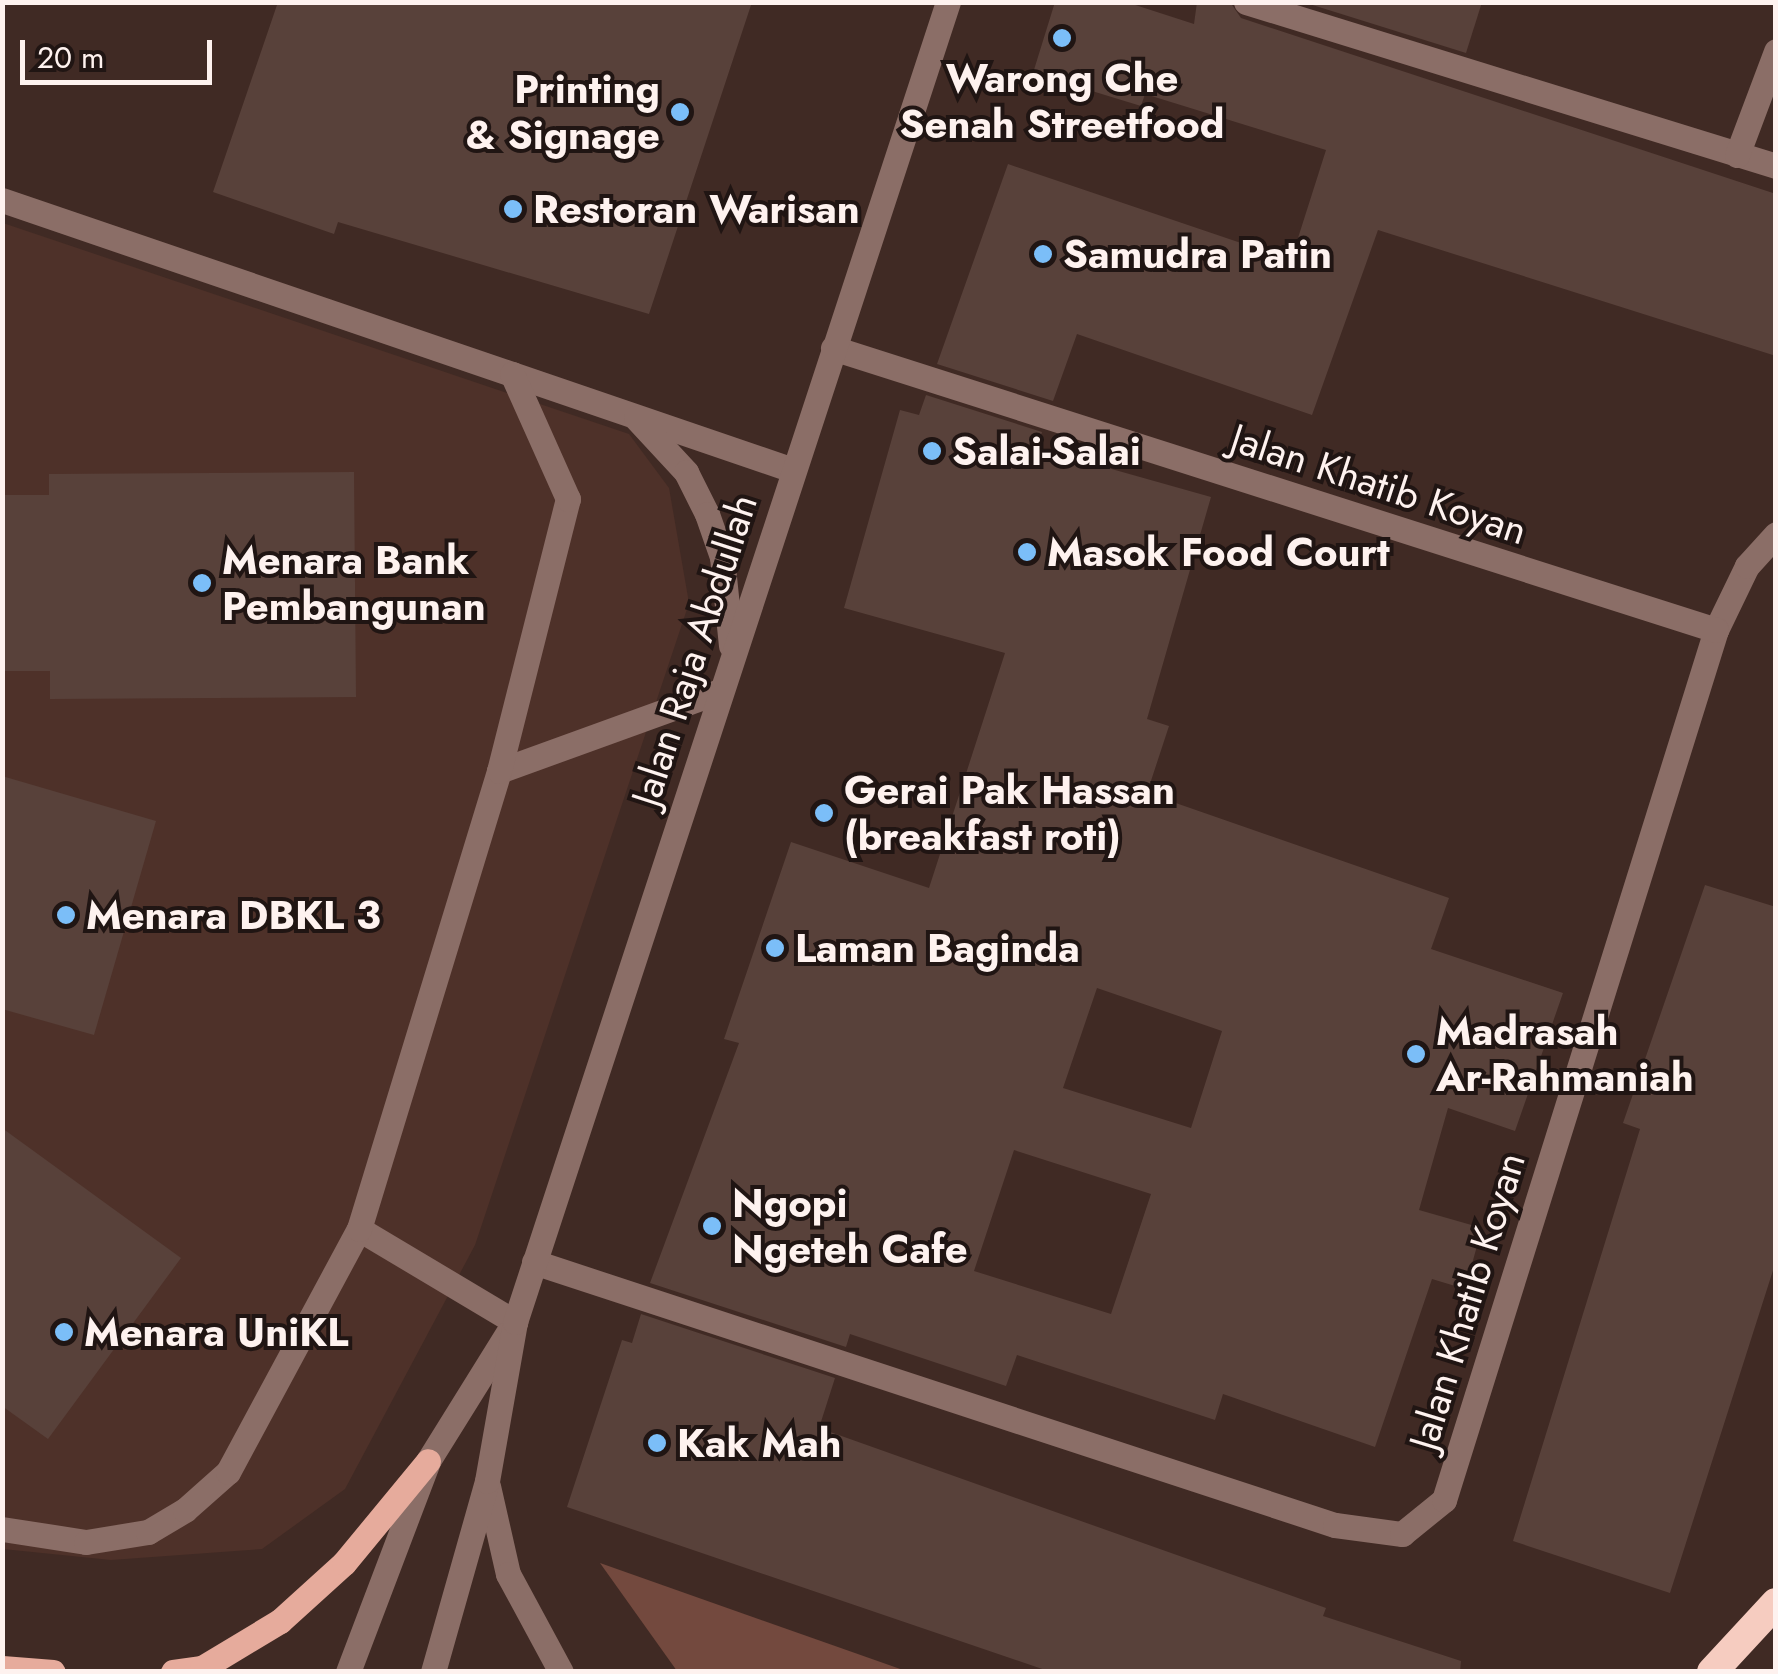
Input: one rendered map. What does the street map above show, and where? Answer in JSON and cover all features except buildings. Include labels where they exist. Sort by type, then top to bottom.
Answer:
[{"type":"highway","points":[[1712,1672],[1776,1603]]},
{"type":"main road","points":[[173,1672],[202,1668],[280,1621],[344,1564],[428,1460]]},
{"type":"main road","points":[[2,1668],[53,1672]]},
{"type":"street","name":"Jalan Raja Abdullah","points":[[433,1672],[487,1481],[514,1322],[948,2]]},
{"type":"street","points":[[1246,2],[1776,166]]},
{"type":"street","points":[[1737,155],[1776,51]]},
{"type":"street","points":[[2,200],[793,470]]},
{"type":"street","name":"Jalan Khatib Koyan","points":[[534,1262],[1335,1525],[1402,1534],[1444,1500],[1716,630],[833,348]]},
{"type":"street","points":[[2,1529],[86,1542],[148,1532],[185,1510],[228,1472],[359,1230],[498,771],[568,499],[512,374]]},
{"type":"street","points":[[631,412],[686,472],[708,514],[722,557],[732,656]]},
{"type":"street","points":[[1716,630],[1747,566],[1776,534]]},
{"type":"street","points":[[498,771],[720,691]]},
{"type":"street","points":[[359,1230],[514,1322]]},
{"type":"street","name":"Jalan Raja Abdullah","points":[[348,1672],[428,1460],[514,1322]]},
{"type":"street","points":[[487,1481],[508,1574],[560,1672]]},
{"type":"shaded area","points":[[3,223],[629,434],[669,488],[689,603],[475,1245],[345,1489],[262,1549],[111,1560],[3,1549]]},
{"type":"shaded area","points":[[600,1563],[906,1671],[677,1671]]},
{"type":"place","name":"Warong Che Senah Streetfood","points":[[1062,38]]},
{"type":"place","name":"Printing & Signage","points":[[680,112]]},
{"type":"place","name":"Restoran Warisan","points":[[513,209]]},
{"type":"place","name":"Samudra Patin","points":[[1043,254]]},
{"type":"place","name":"Salai-Salai","points":[[932,451]]},
{"type":"place","name":"Masok Food Court","points":[[1027,552]]},
{"type":"place","name":"Menara Bank Pembangunan","points":[[202,583]]},
{"type":"place","name":"Gerai Pak Hassan (breakfast roti)","points":[[824,813]]},
{"type":"place","name":"Menara DBKL 3","points":[[66,915]]},
{"type":"place","name":"Laman Baginda","points":[[775,948]]},
{"type":"place","name":"Madrasah Ar-Rahmaniah","points":[[1416,1054]]},
{"type":"place","name":"Ngopi Ngeteh Cafe","points":[[712,1226]]},
{"type":"place","name":"Menara UniKL","points":[[64,1332]]},
{"type":"place","name":"Kak Mah","points":[[657,1443]]}]
